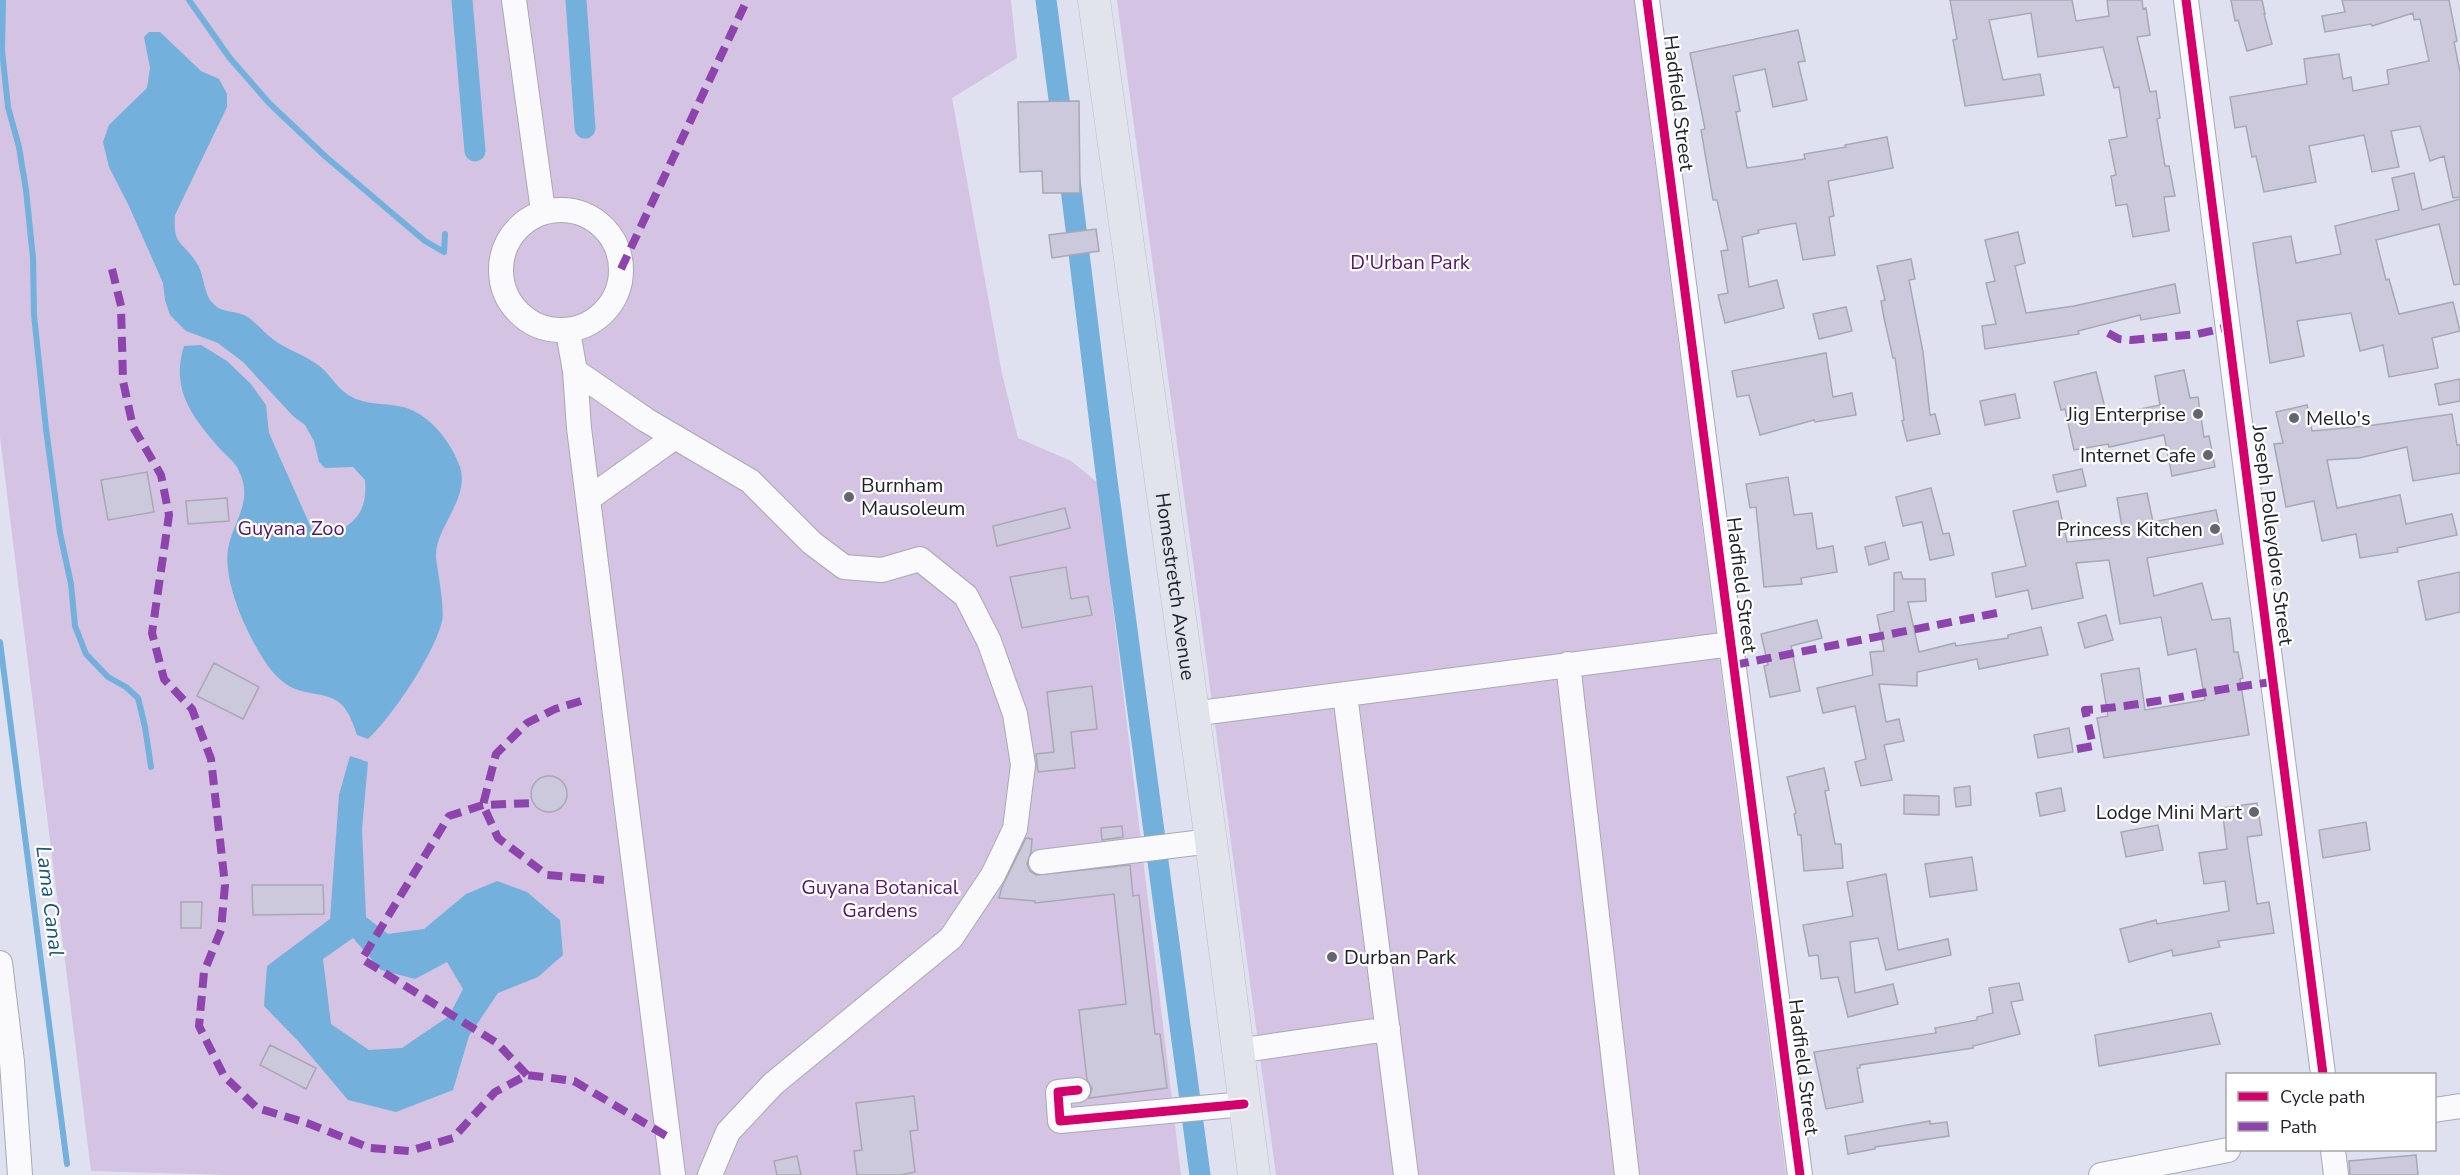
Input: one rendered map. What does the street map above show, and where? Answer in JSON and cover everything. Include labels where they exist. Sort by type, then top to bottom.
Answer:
[{"type":"main road","name":"Homestretch Avenue","points":[[1094,0],[1254,1175]]},
{"type":"street","points":[[514,0],[543,211]]},
{"type":"street","name":"Hadfield Street","points":[[1647,0],[1800,1175]]},
{"type":"street","name":"Joseph Polleydore Street","points":[[2186,0],[2323,1073]]},
{"type":"street","points":[[543,211],[584,212],[615,239],[622,279],[604,315],[568,332],[532,325],[507,299],[503,282],[500,264],[514,231],[543,211]]},
{"type":"street","points":[[568,332],[575,371],[588,499],[674,1175]]},
{"type":"street","points":[[575,371],[645,420],[750,481],[812,543],[844,567],[882,570],[920,559],[966,596],[989,641],[1015,714],[1023,765],[1015,829],[993,875],[951,938],[773,1084],[728,1132],[710,1175]]},
{"type":"street","points":[[588,499],[675,437]]},
{"type":"street","points":[[1192,714],[1731,644]]},
{"type":"street","points":[[1568,664],[1627,1175]]},
{"type":"street","points":[[1345,694],[1406,1175]]},
{"type":"street","points":[[1041,862],[1210,841]]},
{"type":"street","points":[[0,963],[12,1062],[20,1175]]},
{"type":"street","points":[[1237,1052],[1388,1029]]},
{"type":"street","points":[[1078,1090],[1058,1092],[1060,1121],[1244,1104]]},
{"type":"street","points":[[2436,1110],[2460,1106]]},
{"type":"street","points":[[2101,1175],[2226,1149]]},
{"type":"street","points":[[2333,1151],[2336,1175]]},
{"type":"green space","points":[[0,0],[1011,0],[1017,58],[952,98],[1002,374],[1018,438],[1071,461],[1098,483],[1181,1175],[228,1175],[91,1171],[0,437]]},
{"type":"green space","name":"D'Urban Park","points":[[1117,0],[1634,0],[1786,1175],[1276,1175]]},
{"type":"water","points":[[149,32],[160,32],[201,71],[219,79],[227,94],[227,107],[175,215],[177,238],[199,266],[210,300],[218,308],[246,316],[274,340],[319,365],[350,396],[369,402],[403,407],[431,422],[451,448],[460,467],[462,479],[460,491],[437,547],[436,558],[443,608],[438,634],[411,684],[389,716],[368,739],[357,735],[352,720],[338,701],[295,689],[285,684],[275,674],[257,649],[232,591],[227,562],[228,549],[241,511],[243,482],[236,465],[201,426],[187,402],[180,376],[180,362],[184,346],[201,345],[227,361],[251,384],[266,405],[269,433],[313,532],[324,537],[343,528],[357,517],[364,501],[365,480],[353,467],[325,468],[319,462],[314,441],[305,425],[293,416],[243,362],[218,343],[186,331],[170,315],[163,283],[109,167],[103,142],[109,125],[147,88],[150,68],[144,37]]},
{"type":"water","points":[[350,756],[368,762],[362,829],[366,917],[388,934],[424,929],[466,894],[497,881],[527,892],[560,920],[563,955],[538,977],[498,993],[469,1036],[453,1090],[396,1112],[348,1100],[299,1042],[264,1006],[267,966],[330,919],[339,795]],"holes":[[[353,938],[381,970],[415,979],[447,962],[463,989],[449,1016],[402,1048],[369,1050],[331,1024],[323,959]]]},
{"type":"building","points":[[1950,0],[2072,0],[2076,21],[2109,16],[2107,0],[2142,0],[2143,9],[2146,8],[2150,35],[2137,37],[2150,92],[2156,91],[2160,118],[2157,119],[2165,166],[2169,166],[2175,196],[2164,197],[2169,231],[2133,237],[2127,204],[2116,206],[2111,176],[2116,175],[2109,140],[2127,137],[2119,87],[2114,88],[2103,47],[2038,57],[2031,13],[1989,20],[2003,80],[2040,74],[2044,95],[1965,106],[1953,40],[1957,39]]},
{"type":"building","points":[[2231,0],[2262,0],[2272,44],[2247,51],[2238,20],[2235,21]]},
{"type":"building","points":[[2342,0],[2449,0],[2460,72],[2460,197],[2453,198],[2444,156],[2430,161],[2420,126],[2391,131],[2399,167],[2372,172],[2364,135],[2309,146],[2316,182],[2264,192],[2256,156],[2252,157],[2246,126],[2235,128],[2230,97],[2307,84],[2304,59],[2339,54],[2343,79],[2351,77],[2353,91],[2389,84],[2387,70],[2429,61],[2420,19],[2414,20],[2413,13],[2372,26],[2371,24],[2325,32],[2322,16],[2345,12]]},
{"type":"building","points":[[1798,30],[1805,61],[1798,62],[1807,100],[1773,107],[1765,69],[1733,76],[1740,111],[1736,112],[1747,168],[1805,159],[1804,154],[1887,137],[1893,168],[1828,181],[1834,216],[1829,217],[1835,255],[1803,260],[1796,223],[1758,230],[1759,233],[1742,237],[1749,287],[1777,280],[1784,308],[1725,323],[1718,295],[1728,293],[1721,251],[1728,250],[1717,200],[1713,200],[1701,130],[1705,129],[1690,53]]},
{"type":"building","points":[[1079,101],[1080,193],[1043,193],[1042,171],[1020,172],[1018,102]]},
{"type":"building","points":[[2414,173],[2422,210],[2460,199],[2460,284],[2454,285],[2439,224],[2376,240],[2386,280],[2389,279],[2399,314],[2453,302],[2460,331],[2432,338],[2438,368],[2389,377],[2383,345],[2360,351],[2351,313],[2297,321],[2304,356],[2270,363],[2253,243],[2291,236],[2296,263],[2341,254],[2335,226],[2399,210],[2392,178]]},
{"type":"building","points":[[1096,229],[1099,251],[1052,258],[1049,235]]},
{"type":"building","points":[[2018,232],[2025,263],[2015,266],[2026,313],[2074,306],[2175,284],[2180,313],[2141,320],[2140,315],[2078,331],[2079,334],[1985,349],[1982,326],[1996,324],[1986,283],[1995,281],[1985,240]]},
{"type":"building","points":[[1911,259],[1915,279],[1909,280],[1923,352],[1930,415],[1935,414],[1940,434],[1907,441],[1902,421],[1904,420],[1895,358],[1893,358],[1884,318],[1881,301],[1885,300],[1877,266]]},
{"type":"building","points":[[1846,307],[1852,331],[1819,339],[1813,314]]},
{"type":"building","points":[[1826,353],[1833,397],[1852,393],[1856,415],[1815,422],[1814,420],[1760,435],[1749,395],[1737,397],[1732,371]]},
{"type":"building","points":[[2184,370],[2190,398],[2198,397],[2204,437],[2209,436],[2215,467],[2172,476],[2164,435],[2109,447],[2108,444],[2074,450],[2065,409],[2061,410],[2054,382],[2096,372],[2107,416],[2160,405],[2155,376]]},
{"type":"building","points":[[2460,379],[2460,401],[2439,405],[2435,384]]},
{"type":"building","points":[[2015,394],[2020,418],[1985,425],[1980,401]]},
{"type":"building","points":[[2307,405],[2312,431],[2452,414],[2457,445],[2460,445],[2460,473],[2413,481],[2407,447],[2359,458],[2327,460],[2337,508],[2400,495],[2406,524],[2452,514],[2457,535],[2397,548],[2398,552],[2360,558],[2356,534],[2322,541],[2314,501],[2286,507],[2274,444],[2283,443],[2276,412]]},
{"type":"building","points":[[2082,469],[2086,486],[2057,492],[2053,475]]},
{"type":"building","points":[[147,472],[154,512],[108,520],[101,480]]},
{"type":"building","points":[[1788,477],[1794,515],[1812,513],[1817,549],[1833,546],[1837,572],[1801,578],[1802,584],[1764,587],[1756,507],[1750,508],[1746,484]]},
{"type":"building","points":[[1931,488],[1943,534],[1949,533],[1954,555],[1930,560],[1922,522],[1903,526],[1896,497]]},
{"type":"building","points":[[2147,493],[2153,522],[2216,510],[2223,544],[2147,558],[2154,596],[2202,583],[2212,620],[2230,618],[2234,652],[2238,652],[2243,678],[2240,679],[2249,735],[2104,758],[2097,718],[2108,716],[2101,674],[2139,668],[2145,710],[2205,700],[2196,649],[2168,655],[2161,617],[2120,624],[2109,560],[2076,563],[2083,598],[2032,609],[2028,590],[1996,597],[1992,573],[2026,566],[2013,511],[2058,501],[2067,542],[2118,537],[2117,528],[2122,527],[2117,498]]},
{"type":"building","points":[[227,498],[229,521],[188,524],[186,501]]},
{"type":"building","points":[[1065,508],[1070,528],[997,546],[993,526]]},
{"type":"building","points":[[1885,542],[1889,559],[1869,565],[1865,547]]},
{"type":"building","points":[[1066,567],[1071,599],[1088,596],[1092,615],[1022,628],[1010,577]]},
{"type":"building","points":[[1901,572],[1903,579],[1925,579],[1926,601],[1908,602],[1919,652],[1955,643],[1956,646],[2008,638],[2008,635],[2041,627],[2048,655],[1979,669],[1977,659],[1917,672],[1917,686],[1879,684],[1886,722],[1899,719],[1904,741],[1884,745],[1892,780],[1861,786],[1855,762],[1866,759],[1855,706],[1823,713],[1817,688],[1873,675],[1870,652],[1884,651],[1877,615],[1894,611],[1894,573]]},
{"type":"building","points":[[2460,572],[2460,612],[2426,620],[2418,581]]},
{"type":"building","points":[[2106,615],[2113,640],[2085,648],[2078,623]]},
{"type":"building","points":[[1817,620],[1822,638],[1791,646],[1800,691],[1770,697],[1764,666],[1768,665],[1761,634]]},
{"type":"building","points":[[214,663],[259,687],[243,719],[197,696]]},
{"type":"building","points":[[1092,686],[1097,729],[1071,732],[1075,768],[1038,772],[1036,754],[1054,752],[1047,692]]},
{"type":"building","points":[[2069,728],[2073,752],[2038,758],[2034,735]]},
{"type":"building","points":[[1824,768],[1829,790],[1825,791],[1835,844],[1841,844],[1843,868],[1804,871],[1801,835],[1798,835],[1794,814],[1796,813],[1787,777]]},
{"type":"building","points":[[549,776],[562,781],[567,794],[562,807],[549,812],[536,807],[531,794],[536,781]]},
{"type":"building","points":[[1970,786],[1971,805],[1956,807],[1954,788]]},
{"type":"building","points":[[2061,788],[2065,811],[2040,816],[2036,793]]},
{"type":"building","points":[[1904,795],[1939,796],[1939,815],[1904,814]]},
{"type":"building","points":[[2257,803],[2262,835],[2247,837],[2257,904],[2269,902],[2274,933],[2218,941],[2220,947],[2173,956],[2172,950],[2129,962],[2120,929],[2156,920],[2157,924],[2229,911],[2225,881],[2204,884],[2199,853],[2227,849],[2222,808]]},
{"type":"building","points":[[2366,822],[2370,850],[2323,858],[2319,830]]},
{"type":"building","points":[[2158,825],[2163,850],[2126,857],[2121,832]]},
{"type":"building","points":[[1122,826],[1123,837],[1102,840],[1101,828]]},
{"type":"building","points":[[1026,838],[1032,839],[1027,864],[1030,871],[1036,875],[1130,865],[1133,896],[1139,895],[1155,1034],[1160,1034],[1167,1088],[1089,1098],[1092,1088],[1087,1080],[1079,1010],[1126,1004],[1114,894],[1035,903],[1035,901],[999,898]]},
{"type":"building","points":[[1972,857],[1977,890],[1930,897],[1925,864]]},
{"type":"building","points":[[1886,874],[1898,950],[1948,939],[1951,955],[1886,970],[1878,938],[1850,942],[1855,993],[1893,984],[1898,1004],[1848,1017],[1838,977],[1821,979],[1818,955],[1809,956],[1803,925],[1853,916],[1847,882]]},
{"type":"building","points":[[252,885],[323,885],[324,914],[253,915]]},
{"type":"building","points":[[181,902],[202,902],[201,928],[181,928]]},
{"type":"building","points":[[2019,983],[2023,1000],[2011,1002],[2020,1034],[1973,1046],[1973,1048],[1860,1065],[1860,1068],[1857,1068],[1863,1102],[1826,1109],[1814,1052],[1936,1033],[1935,1028],[1977,1020],[1977,1017],[1993,1013],[1989,988]]},
{"type":"building","points":[[2211,1013],[2220,1044],[2099,1066],[2095,1035]]},
{"type":"building","points":[[270,1045],[316,1068],[306,1089],[260,1065]]},
{"type":"building","points":[[914,1096],[918,1130],[910,1131],[915,1172],[901,1175],[857,1175],[854,1151],[862,1150],[856,1103]]},
{"type":"building","points":[[1930,1121],[1930,1124],[1947,1122],[1949,1136],[1875,1147],[1875,1149],[1848,1154],[1845,1136]]},
{"type":"building","points":[[2416,1155],[2418,1175],[2350,1175],[2349,1161]]},
{"type":"building","points":[[797,1156],[801,1175],[777,1175],[774,1161]]},
{"type":"waterway","points":[[3,0],[2,50],[8,107],[19,147],[26,190],[33,258],[34,315],[46,429],[60,533],[71,584],[75,626],[86,654],[108,677],[126,687],[138,698],[151,767]]},
{"type":"waterway","points":[[189,0],[229,57],[269,103],[326,157],[425,241],[444,252],[445,234]]},
{"type":"waterway","points":[[462,0],[475,151]]},
{"type":"waterway","points":[[576,0],[585,128]]},
{"type":"waterway","points":[[1046,0],[1063,130]]},
{"type":"waterway","points":[[1068,164],[1106,473],[1200,1175]]},
{"type":"waterway","name":"Lama Canal","points":[[0,642],[67,1164]]},
{"type":"marked path","points":[[621,269],[747,0]]},
{"type":"marked path","points":[[112,269],[121,306],[123,381],[133,427],[161,475],[169,515],[152,633],[164,679],[192,709],[211,759],[225,885],[221,930],[204,972],[199,1026],[224,1076],[257,1108],[307,1123],[370,1148],[409,1151],[453,1138],[495,1092],[527,1075],[574,1081],[668,1137]]},
{"type":"marked path","points":[[2108,333],[2119,339],[2131,340],[2198,334],[2228,327]]},
{"type":"marked path","points":[[1734,665],[1997,613]]},
{"type":"marked path","points":[[2077,749],[2093,746],[2085,710],[2133,705],[2273,682]]},
{"type":"marked path","points":[[581,701],[555,709],[527,723],[496,754],[483,805],[498,838],[547,875],[604,880]]},
{"type":"marked path","points":[[527,1075],[497,1043],[362,959],[449,816],[483,805],[533,803]]},
{"type":"cycle path","points":[[1647,0],[1800,1175]]},
{"type":"cycle path","points":[[2186,0],[2323,1073]]},
{"type":"cycle path","points":[[1078,1090],[1058,1092],[1060,1121],[1244,1104]]},
{"type":"place","name":"Jig Enterprise","points":[[2198,414]]},
{"type":"place","name":"Mello's","points":[[2294,418]]},
{"type":"place","name":"Internet Cafe","points":[[2208,455]]},
{"type":"place","name":"Burnham Mausoleum","points":[[849,497]]},
{"type":"place","name":"Princess Kitchen","points":[[2215,529]]},
{"type":"place","name":"Lodge Mini Mart","points":[[2254,812]]},
{"type":"place","name":"Durban Park","points":[[1332,957]]},
{"type":"park label","name":"Guyana Zoo","points":[[291,528]]},
{"type":"park label","name":"Guyana Botanical Gardens","points":[[880,898]]}]
